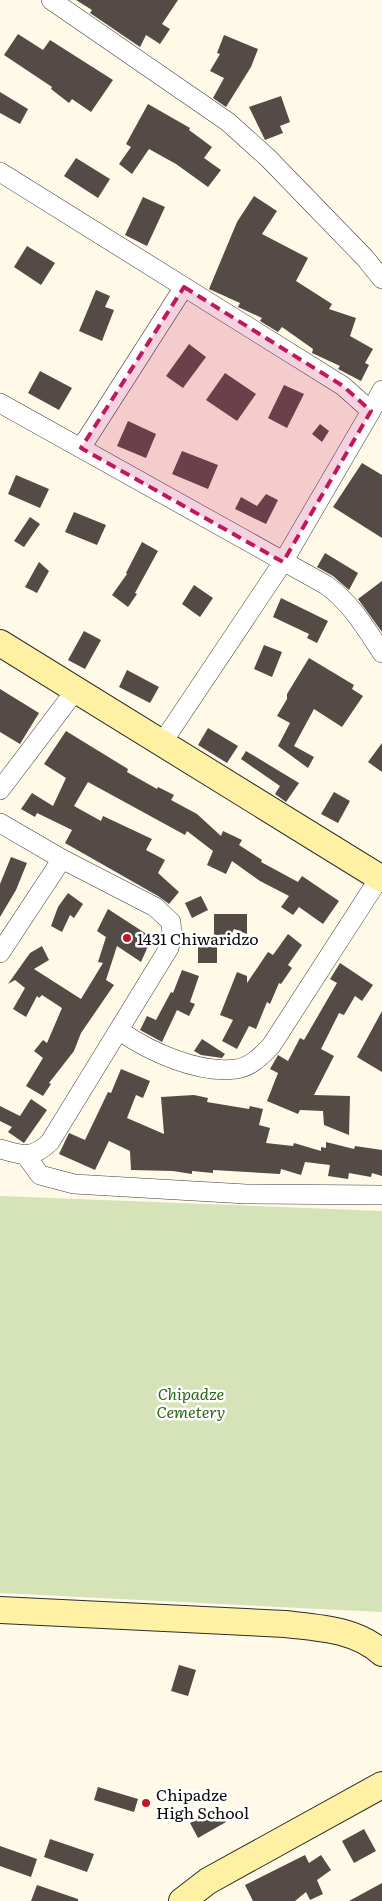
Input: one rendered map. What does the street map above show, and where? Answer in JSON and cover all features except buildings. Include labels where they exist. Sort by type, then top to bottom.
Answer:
[{"type":"street","points":[[51,0],[228,122],[268,158],[365,258],[382,279]]},
{"type":"street","points":[[0,172],[343,386],[371,411]]},
{"type":"street","points":[[80,448],[184,287]]},
{"type":"street","points":[[162,743],[283,562],[382,390]]},
{"type":"street","points":[[0,403],[342,596],[358,616],[382,653]]},
{"type":"street","points":[[0,643],[381,878],[271,1046],[255,1062],[238,1069],[216,1069],[183,1062],[159,1053],[120,1031]]},
{"type":"street","points":[[0,790],[75,691]]},
{"type":"street","points":[[0,823],[62,859],[155,906],[170,922],[172,936],[169,948],[120,1031],[50,1142],[40,1151],[26,1156],[0,1149]]},
{"type":"street","points":[[0,952],[62,859]]},
{"type":"street","points":[[26,1156],[40,1175],[74,1184],[246,1194],[382,1195]]},
{"type":"street","points":[[0,1610],[285,1624],[328,1629],[354,1635],[382,1653]]},
{"type":"street","points":[[182,1901],[208,1880],[381,1787]]},
{"type":"highlighted area","points":[[184,287],[343,386],[371,411],[283,562],[81,448]]},
{"type":"green space","name":"Chipadze Cemetery","points":[[0,1196],[382,1211],[382,1612],[0,1593]]},
{"type":"place","name":"1431 Chiwaridzo","points":[[127,938]]},
{"type":"place","name":"Chipadze High School","points":[[146,1803]]}]
